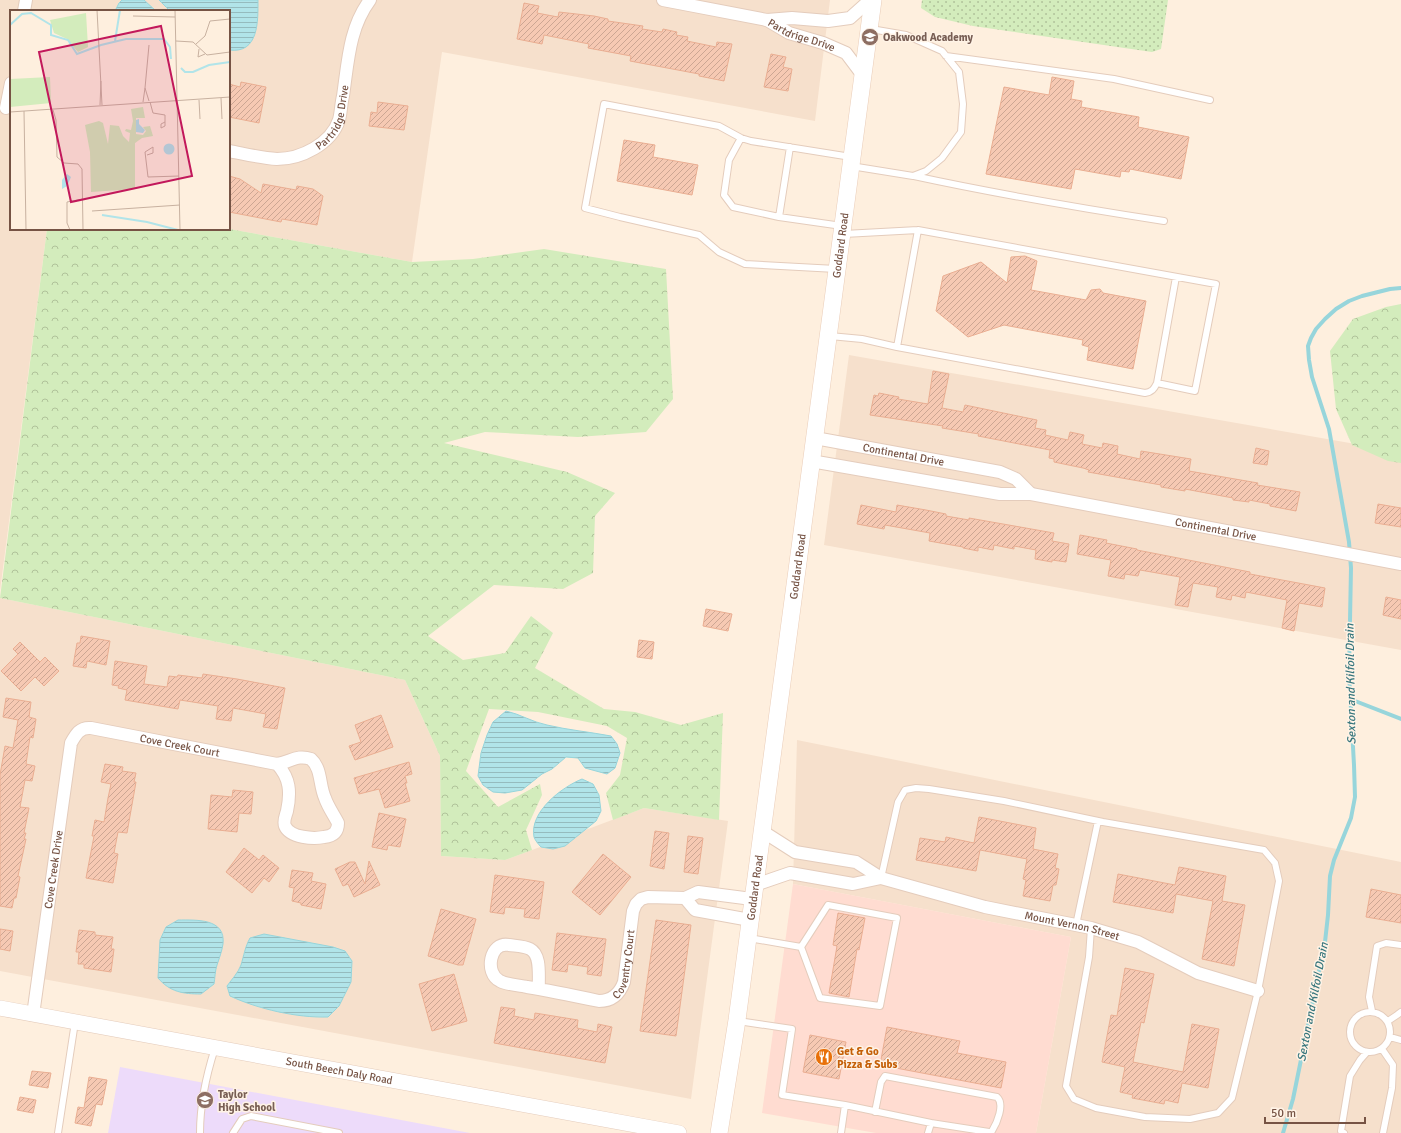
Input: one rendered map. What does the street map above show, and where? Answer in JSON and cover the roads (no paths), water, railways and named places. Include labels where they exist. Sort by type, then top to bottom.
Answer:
[{"type":"main road","name":"Goddard Road","points":[[719,1133],[754,892],[864,77],[873,0]]},
{"type":"street","points":[[24,10],[26,0]]},
{"type":"street","name":"Partridge Drive","points":[[230,151],[263,158],[291,158],[301,156],[321,144],[332,132],[339,121],[350,48],[356,24],[370,0]]},
{"type":"street","points":[[663,0],[767,20]]},
{"type":"street","name":"Partdrige Drive","points":[[767,20],[792,18],[828,21],[850,18],[870,0]]},
{"type":"street","name":"Partdrige Drive","points":[[767,20],[788,33],[823,43],[846,53],[864,77]]},
{"type":"street","points":[[6,108],[10,88]]},
{"type":"street","name":"Continental Drive","points":[[815,438],[1000,472],[1016,478],[1032,494]]},
{"type":"street","name":"Continental Drive","points":[[812,462],[1000,494],[1032,494],[1401,564]]},
{"type":"street","name":"Cove Creek Court","points":[[83,728],[91,728],[277,764],[300,756],[311,759],[318,768],[325,798],[338,823],[335,832],[332,835],[315,839],[303,837],[288,830],[284,821],[289,796],[288,784],[285,773],[277,764]]},
{"type":"street","name":"Cove Creek Drive","points":[[33,1015],[71,743],[76,733],[83,728]]},
{"type":"street","name":"Mount Vernon Street","points":[[762,831],[795,852],[856,862],[881,878],[985,907],[1091,928],[1138,942],[1198,973],[1258,991]]},
{"type":"street","name":"Mount Vernon Street","points":[[754,892],[790,873],[853,884],[881,878]]},
{"type":"street","name":"Coventry Court","points":[[539,989],[538,961],[532,950],[505,944],[500,945],[495,949],[493,953],[491,972],[500,981],[539,989],[599,1001],[604,1001],[616,996],[624,982],[633,910],[641,899],[648,897],[685,898],[698,892],[754,892]]},
{"type":"street","points":[[685,898],[695,910],[750,920]]},
{"type":"street","name":"South Beech Daly Road","points":[[0,1008],[215,1047],[626,1126],[679,1133]]},
{"type":"lane","points":[[870,29],[906,35],[942,51],[959,72],[963,104],[961,132],[942,158],[926,171],[913,176]]},
{"type":"lane","points":[[946,56],[1114,80],[1210,100]]},
{"type":"lane","points":[[837,269],[745,264],[719,252],[699,234],[585,208],[604,104],[720,126],[741,138],[751,141],[790,147],[974,189],[1164,222]]},
{"type":"lane","points":[[741,138],[729,160],[724,195],[733,207],[779,218],[843,230],[918,230],[1216,284],[1195,390],[1157,383]]},
{"type":"lane","points":[[779,218],[790,147]]},
{"type":"lane","points":[[897,347],[918,230]]},
{"type":"lane","points":[[828,335],[862,339],[897,347],[1145,393],[1153,390],[1157,383],[1176,277]]},
{"type":"lane","points":[[881,878],[898,802],[905,790],[916,788],[1004,801],[1098,821],[1264,850],[1275,863],[1279,881],[1258,991],[1232,1098],[1218,1113],[1190,1120],[1145,1117],[1096,1108],[1074,1100],[1066,1086],[1089,956],[1091,928]]},
{"type":"lane","points":[[1076,925],[1098,821]]},
{"type":"lane","points":[[828,905],[897,918],[880,1006],[820,998],[801,947],[828,905]]},
{"type":"lane","points":[[747,938],[801,947]]},
{"type":"lane","points":[[1372,1011],[1369,997],[1378,946],[1386,943],[1401,945]]},
{"type":"lane","points":[[1372,1011],[1381,1014],[1388,1021],[1390,1037],[1382,1048],[1375,1052],[1367,1052],[1355,1047],[1349,1036],[1351,1023],[1359,1014],[1372,1011]]},
{"type":"lane","points":[[1388,1021],[1401,1012]]},
{"type":"lane","points":[[736,1020],[792,1029],[782,1096],[845,1105],[875,1112],[931,1123],[989,1132],[992,1131],[996,1124],[1001,1104],[1000,1099],[997,1097],[885,1076],[881,1082],[875,1112]]},
{"type":"lane","points":[[58,1133],[75,1022]]},
{"type":"lane","points":[[1390,1037],[1401,1040]]},
{"type":"lane","points":[[200,1133],[200,1115],[206,1077],[215,1047]]},
{"type":"lane","points":[[1382,1048],[1393,1065],[1392,1088],[1383,1133]]},
{"type":"lane","points":[[1344,1133],[1342,1130],[1350,1076],[1367,1052]]},
{"type":"lane","points":[[841,1133],[845,1105]]},
{"type":"lane","points":[[232,1133],[242,1119],[251,1116],[339,1133]]},
{"type":"lane","points":[[928,1133],[931,1123]]},
{"type":"water","points":[[122,0],[144,0],[155,10],[116,10]]},
{"type":"water","points":[[159,0],[258,0],[258,17],[255,34],[246,47],[239,50],[230,50],[230,10],[169,10]]},
{"type":"water","points":[[506,711],[547,725],[611,736],[617,744],[620,753],[615,768],[607,774],[585,768],[578,758],[566,757],[552,769],[542,774],[522,790],[505,793],[493,792],[483,785],[478,776],[481,753],[493,722]]},
{"type":"water","points":[[582,779],[593,784],[599,795],[601,811],[596,821],[565,846],[553,849],[541,847],[534,837],[534,828],[542,810],[557,794]]},
{"type":"water","points":[[178,920],[208,922],[220,929],[223,936],[223,947],[216,967],[214,984],[201,994],[177,991],[167,986],[158,978],[160,940],[166,927]]},
{"type":"water","points":[[264,934],[333,947],[345,951],[352,961],[351,982],[339,1006],[328,1017],[304,1016],[278,1012],[241,1001],[230,996],[227,986],[240,968],[250,938]]},
{"type":"waterway","name":"Sexton and Kilfoil Drain","points":[[1283,1133],[1293,1099],[1325,942],[1330,876],[1334,860],[1351,818],[1355,797],[1349,673],[1351,568],[1349,542],[1329,429],[1312,377],[1308,346],[1316,329],[1336,309],[1349,301],[1362,296],[1390,289],[1401,288]]},
{"type":"waterway","points":[[1350,699],[1401,719]]},
{"type":"place","name":"Oakwood Academy","points":[[870,37]]},
{"type":"place","name":"Get & Go Pizza & Subs","points":[[824,1057]]},
{"type":"place","name":"Taylor High School","points":[[205,1100]]}]
